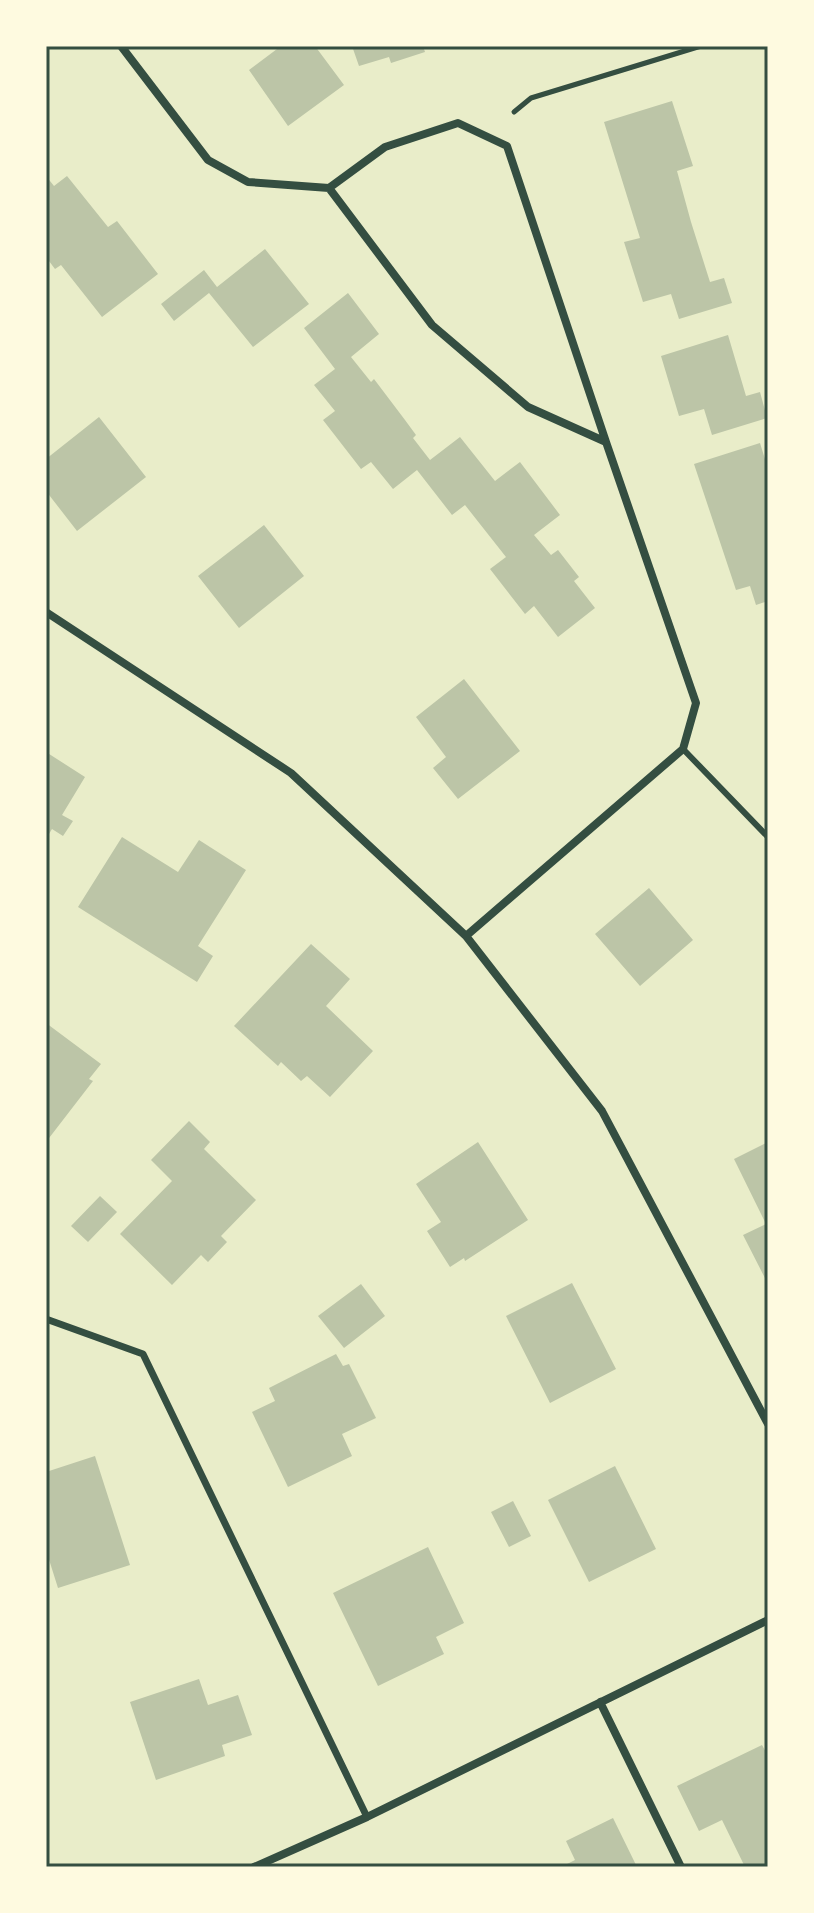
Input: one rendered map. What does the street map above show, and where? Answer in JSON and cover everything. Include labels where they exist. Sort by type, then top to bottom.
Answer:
[{"type":"street","points":[[121,46],[208,160],[248,182],[329,188],[385,147],[458,123],[507,146],[696,703],[683,749],[466,936]]},
{"type":"street","points":[[329,188],[432,325],[528,407],[606,442]]},
{"type":"street","points":[[46,612],[291,773],[466,936],[602,1111],[768,1424]]},
{"type":"street","points":[[46,1319],[143,1354],[367,1817]]},
{"type":"street","points":[[254,1867],[367,1817],[768,1620]]},
{"type":"street","points":[[600,1702],[681,1867]]},
{"type":"lane","points":[[683,749],[768,837]]},
{"type":"path","points":[[483,135],[531,98],[701,46]]},
{"type":"building","points":[[281,46],[315,46],[344,85],[288,126],[249,70]]},
{"type":"building","points":[[352,46],[423,46],[425,52],[391,63],[389,57],[359,66]]},
{"type":"building","points":[[672,101],[693,166],[677,171],[691,222],[710,282],[724,278],[732,303],[679,319],[671,294],[643,302],[624,242],[640,238],[604,122]]},
{"type":"building","points":[[46,176],[54,186],[67,176],[108,227],[117,221],[158,274],[102,317],[61,265],[55,269],[46,257]]},
{"type":"building","points":[[265,249],[309,304],[253,347],[209,293],[174,321],[161,304],[204,270],[217,287]]},
{"type":"building","points":[[348,293],[379,334],[351,357],[371,382],[374,379],[416,435],[413,438],[430,460],[460,437],[495,481],[520,462],[560,515],[534,535],[551,555],[558,550],[579,577],[574,581],[595,608],[558,637],[534,606],[525,614],[490,569],[506,557],[465,505],[452,515],[417,470],[393,489],[371,462],[361,469],[323,420],[335,411],[314,385],[335,369],[304,328]]},
{"type":"building","points":[[728,335],[746,396],[760,392],[767,418],[712,435],[704,409],[679,416],[661,356]]},
{"type":"building","points":[[99,417],[146,477],[77,531],[46,491],[46,459]]},
{"type":"building","points":[[760,443],[768,469],[768,601],[756,605],[750,586],[736,590],[694,464]]},
{"type":"building","points":[[264,525],[304,576],[239,628],[198,576]]},
{"type":"building","points":[[464,679],[520,751],[458,799],[433,768],[446,757],[416,717]]},
{"type":"building","points":[[46,752],[85,777],[62,815],[73,821],[63,836],[52,829],[46,839]]},
{"type":"building","points":[[122,837],[178,872],[199,840],[246,870],[198,946],[213,956],[197,982],[78,907]]},
{"type":"building","points":[[649,888],[693,940],[640,986],[595,934]]},
{"type":"building","points":[[311,944],[350,979],[326,1006],[373,1051],[330,1097],[307,1076],[301,1081],[281,1062],[278,1066],[234,1026]]},
{"type":"building","points":[[46,1023],[101,1064],[89,1079],[93,1081],[46,1142]]},
{"type":"building","points":[[189,1121],[210,1142],[204,1149],[256,1200],[221,1236],[227,1242],[208,1262],[201,1255],[172,1285],[120,1234],[172,1181],[151,1160]]},
{"type":"building","points":[[478,1142],[528,1220],[465,1261],[464,1258],[450,1267],[427,1231],[441,1222],[416,1184]]},
{"type":"building","points":[[768,1142],[768,1284],[743,1235],[766,1224],[734,1159]]},
{"type":"building","points":[[100,1196],[117,1212],[88,1242],[71,1226]]},
{"type":"building","points":[[572,1283],[616,1369],[550,1403],[506,1316]]},
{"type":"building","points":[[361,1284],[385,1316],[344,1348],[318,1316]]},
{"type":"building","points":[[336,1354],[343,1366],[349,1364],[376,1418],[342,1434],[352,1456],[288,1487],[252,1412],[275,1401],[269,1388]]},
{"type":"building","points":[[95,1456],[130,1565],[58,1588],[46,1550],[46,1472]]},
{"type":"building","points":[[615,1466],[656,1549],[589,1582],[548,1500]]},
{"type":"building","points":[[513,1501],[531,1536],[509,1547],[491,1512]]},
{"type":"building","points":[[428,1547],[464,1623],[436,1637],[444,1654],[378,1686],[333,1593]]},
{"type":"building","points":[[199,1679],[208,1705],[238,1695],[252,1735],[222,1745],[225,1756],[156,1780],[130,1702]]},
{"type":"building","points":[[762,1745],[768,1756],[768,1867],[745,1867],[722,1820],[699,1831],[677,1786]]},
{"type":"building","points":[[613,1818],[637,1867],[561,1867],[575,1860],[566,1841]]}]
